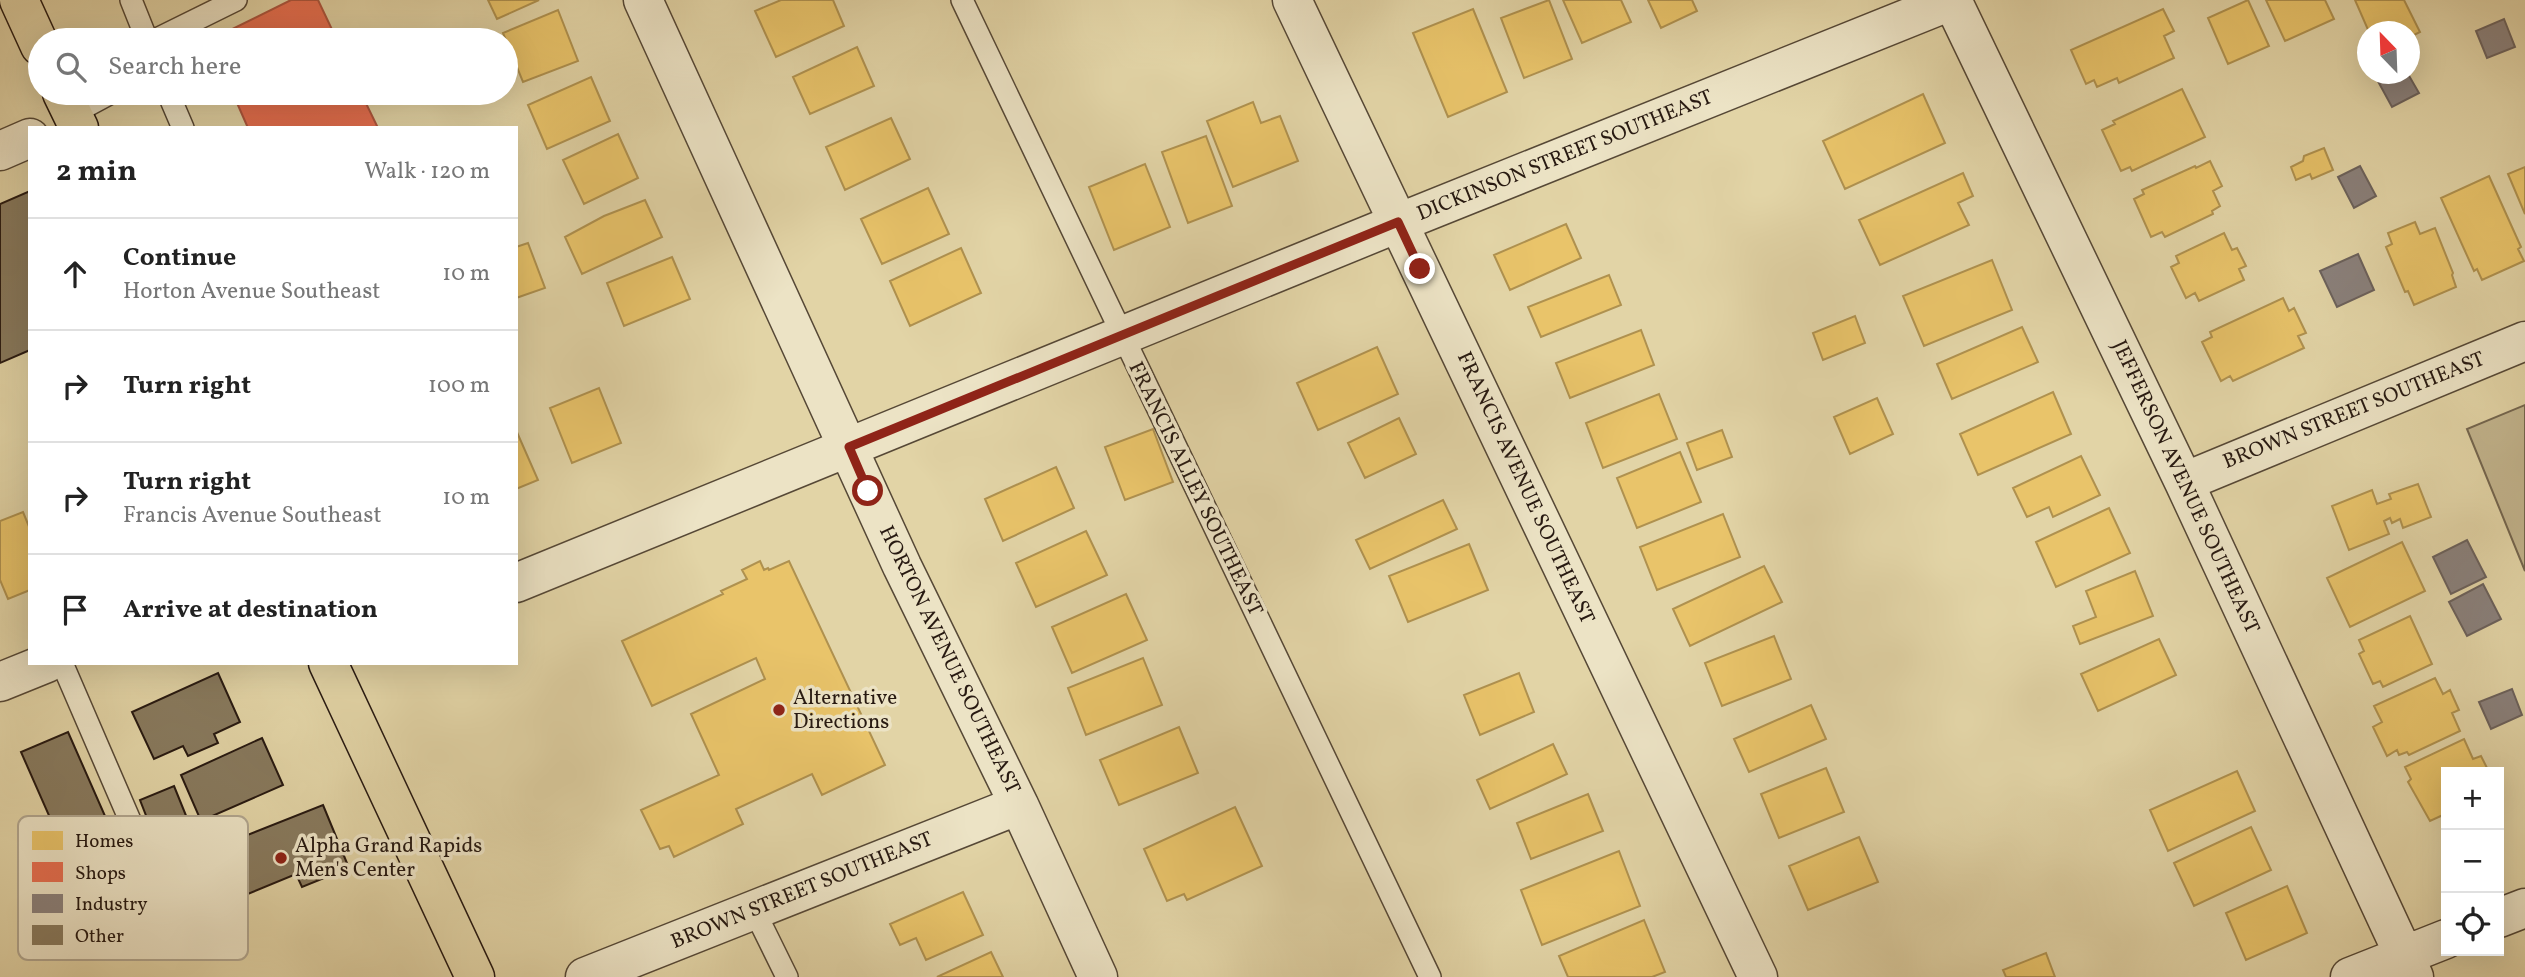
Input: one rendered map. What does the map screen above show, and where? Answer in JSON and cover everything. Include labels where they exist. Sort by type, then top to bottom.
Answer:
[{"type":"main road","points":[[19,0],[32,28]]},
{"type":"main road","points":[[329,665],[475,977]]},
{"type":"street","name":"HORTON AVENUE SOUTHEAST","points":[[643,0],[902,566],[1019,805],[1098,977]]},
{"type":"street","name":"FRANCIS AVENUE SOUTHEAST","points":[[1292,0],[1758,977]]},
{"type":"street","name":"DICKINSON STREET SOUTHEAST","points":[[518,582],[1398,222],[1952,0]]},
{"type":"street","name":"JEFFERSON AVENUE SOUTHEAST","points":[[1952,0],[2184,482],[2409,966]]},
{"type":"street","points":[[0,151],[28,139]]},
{"type":"street","name":"BROWN STREET SOUTHEAST","points":[[2184,482],[2525,341]]},
{"type":"street","points":[[0,682],[42,665]]},
{"type":"street","name":"BROWN STREET SOUTHEAST","points":[[585,977],[1019,805]]},
{"type":"street","points":[[2504,916],[2525,908]]},
{"type":"street","points":[[2350,977],[2409,966],[2441,943]]},
{"type":"lane","points":[[131,0],[142,28]]},
{"type":"lane","points":[[179,28],[236,0]]},
{"type":"lane","name":"FRANCIS ALLEY SOUTHEAST","points":[[962,0],[1430,977]]},
{"type":"lane","points":[[65,115],[86,105]]},
{"type":"lane","points":[[173,105],[182,126]]},
{"type":"lane","points":[[63,665],[128,816]]},
{"type":"lane","points":[[754,911],[787,977]]},
{"type":"shaded area","points":[[2525,405],[2525,571],[2467,429]]},
{"type":"building: Homes","points":[[488,0],[539,0],[497,19]]},
{"type":"building: Homes","points":[[781,0],[833,0],[844,26],[776,57],[755,11]]},
{"type":"building: Homes","points":[[1549,0],[1572,59],[1524,78],[1501,18]]},
{"type":"building: Homes","points":[[1563,0],[1621,0],[1631,22],[1582,43]]},
{"type":"building: Homes","points":[[1648,0],[1692,0],[1697,11],[1661,28]]},
{"type":"building: Homes","points":[[2248,0],[2269,46],[2228,64],[2208,18]]},
{"type":"building: Homes","points":[[2266,0],[2325,0],[2334,19],[2285,41]]},
{"type":"building: Homes","points":[[2355,0],[2404,0],[2414,21],[2364,21]]},
{"type":"building: Homes","points":[[1473,9],[1507,92],[1448,117],[1413,33]]},
{"type":"building: Homes","points":[[2163,9],[2174,31],[2164,36],[2174,58],[2119,83],[2117,78],[2097,87],[2094,80],[2086,84],[2071,50]]},
{"type":"building: Homes","points":[[558,10],[578,61],[523,82],[518,70],[518,28],[515,28]]},
{"type":"building: Homes","points":[[857,47],[874,86],[810,114],[793,77]]},
{"type":"building: Homes","points":[[591,77],[610,121],[547,149],[528,105]]},
{"type":"building: Homes","points":[[2182,89],[2205,137],[2132,171],[2130,167],[2121,171],[2102,130],[2115,124],[2113,121]]},
{"type":"building: Homes","points":[[1923,94],[1945,143],[1845,189],[1823,141]]},
{"type":"building: Homes","points":[[1253,102],[1261,123],[1280,116],[1298,161],[1233,187],[1207,121]]},
{"type":"building: Homes","points":[[891,118],[910,159],[845,190],[826,147]]},
{"type":"building: Homes","points":[[618,134],[638,178],[584,204],[563,160]]},
{"type":"building: Homes","points":[[1206,136],[1232,206],[1188,223],[1162,152]]},
{"type":"building: Homes","points":[[2324,148],[2333,170],[2312,179],[2310,174],[2296,180],[2291,167],[2303,161],[2304,156]]},
{"type":"building: Homes","points":[[2210,161],[2222,186],[2213,191],[2220,206],[2212,211],[2213,214],[2165,237],[2162,232],[2151,237],[2134,199],[2144,194],[2142,190]]},
{"type":"building: Homes","points":[[1145,164],[1170,227],[1114,250],[1089,187]]},
{"type":"building: Homes","points":[[2525,167],[2525,214],[2508,174]]},
{"type":"building: Homes","points":[[1963,173],[1973,196],[1958,203],[1969,225],[1880,265],[1859,220]]},
{"type":"building: Homes","points":[[2489,176],[2521,247],[2518,249],[2524,261],[2482,280],[2477,269],[2474,271],[2441,198]]},
{"type":"building: Homes","points":[[928,188],[949,234],[882,264],[861,219]]},
{"type":"building: Homes","points":[[645,200],[662,237],[582,274],[565,237],[604,216]]},
{"type":"building: Homes","points":[[2415,222],[2420,234],[2435,228],[2456,287],[2414,305],[2408,291],[2405,292],[2386,247],[2392,244],[2388,233]]},
{"type":"building: Homes","points":[[1566,224],[1581,258],[1510,290],[1494,255]]},
{"type":"building: Homes","points":[[2224,233],[2232,250],[2237,248],[2246,266],[2239,269],[2244,280],[2199,301],[2195,293],[2186,298],[2171,267],[2179,263],[2176,256]]},
{"type":"building: Homes","points":[[528,243],[545,288],[518,297],[518,246]]},
{"type":"building: Homes","points":[[961,248],[981,293],[910,326],[890,281]]},
{"type":"building: Homes","points":[[672,257],[690,299],[624,326],[607,283]]},
{"type":"building: Homes","points":[[1992,260],[2012,310],[1924,346],[1903,296]]},
{"type":"building: Homes","points":[[1609,275],[1621,305],[1541,337],[1528,307]]},
{"type":"building: Homes","points":[[2283,298],[2289,311],[2294,308],[2306,333],[2298,336],[2304,348],[2233,381],[2230,376],[2221,381],[2202,342],[2212,337],[2210,332]]},
{"type":"building: Homes","points":[[1855,316],[1865,343],[1823,360],[1813,333]]},
{"type":"building: Homes","points":[[2022,327],[2038,362],[1952,399],[1937,364]]},
{"type":"building: Homes","points":[[1641,330],[1654,365],[1570,398],[1556,363]]},
{"type":"building: Homes","points":[[1377,347],[1398,394],[1318,430],[1297,383]]},
{"type":"building: Homes","points":[[599,388],[621,443],[572,463],[550,408]]},
{"type":"building: Homes","points":[[2053,392],[2071,434],[1978,475],[1960,434]]},
{"type":"building: Homes","points":[[1659,394],[1677,439],[1603,468],[1586,423]]},
{"type":"building: Homes","points":[[1877,398],[1893,434],[1850,454],[1834,417]]},
{"type":"building: Homes","points":[[1399,418],[1416,454],[1365,478],[1348,443]]},
{"type":"building: Homes","points":[[1153,429],[1173,482],[1125,500],[1105,447]]},
{"type":"building: Homes","points":[[1722,430],[1732,457],[1697,470],[1687,443]]},
{"type":"building: Homes","points":[[518,435],[538,480],[518,488]]},
{"type":"building: Homes","points":[[1680,452],[1701,502],[1637,528],[1617,478]]},
{"type":"building: Homes","points":[[2081,456],[2100,495],[2053,517],[2049,507],[2027,517],[2013,488]]},
{"type":"building: Homes","points":[[1056,467],[1074,508],[1003,541],[985,499]]},
{"type":"building: Homes","points":[[2418,484],[2431,517],[2403,528],[2400,519],[2392,523],[2390,518],[2384,521],[2389,534],[2349,550],[2332,506],[2372,490],[2377,504],[2391,499],[2389,494]]},
{"type":"building: Homes","points":[[1443,500],[1457,529],[1370,569],[1356,540]]},
{"type":"building: Homes","points":[[2109,508],[2130,553],[2056,587],[2036,542]]},
{"type":"building: Homes","points":[[23,512],[28,524],[28,591],[8,599],[0,580],[0,521]]},
{"type":"building: Homes","points":[[1723,514],[1740,557],[1657,590],[1640,547]]},
{"type":"building: Homes","points":[[1086,531],[1107,575],[1036,607],[1016,563]]},
{"type":"building: Homes","points":[[2402,542],[2425,591],[2350,627],[2327,578]]},
{"type":"building: Homes","points":[[1469,544],[1488,590],[1408,622],[1389,576]]},
{"type":"building: Homes","name":"Alternative Directions","points":[[760,561],[764,570],[769,570],[789,561],[885,765],[822,795],[812,774],[736,809],[743,824],[674,857],[669,846],[660,849],[641,810],[719,775],[691,714],[765,679],[756,658],[652,706],[622,641],[723,594],[721,591],[747,579],[742,570]]},
{"type":"building: Homes","points":[[1764,566],[1782,602],[1690,646],[1673,609]]},
{"type":"building: Homes","points":[[2135,571],[2153,616],[2080,644],[2073,626],[2096,617],[2086,591]]},
{"type":"building: Homes","points":[[1126,594],[1147,640],[1072,673],[1052,627]]},
{"type":"building: Homes","points":[[2410,616],[2432,664],[2383,687],[2380,681],[2373,684],[2359,654],[2364,651],[2359,640]]},
{"type":"building: Homes","points":[[1774,636],[1791,679],[1722,706],[1705,663]]},
{"type":"building: Homes","points":[[2159,639],[2176,675],[2098,711],[2081,674]]},
{"type":"building: Homes","points":[[1143,658],[1162,705],[1086,735],[1068,688]]},
{"type":"building: Homes","points":[[1519,673],[1534,712],[1480,735],[1464,695]]},
{"type":"building: Homes","points":[[2435,678],[2443,694],[2450,690],[2459,710],[2452,713],[2460,731],[2409,755],[2407,752],[2399,755],[2397,750],[2387,756],[2373,727],[2382,722],[2374,706]]},
{"type":"building: Homes","points":[[1811,705],[1826,739],[1749,772],[1734,739]]},
{"type":"building: Homes","points":[[1179,727],[1198,773],[1119,805],[1100,760]]},
{"type":"building: Homes","points":[[2464,739],[2473,759],[2481,756],[2486,767],[2441,767],[2441,816],[2430,821],[2408,782],[2411,779],[2405,767]]},
{"type":"building: Homes","points":[[1553,744],[1567,774],[1490,809],[1477,780]]},
{"type":"building: Homes","points":[[1826,768],[1844,812],[1779,838],[1761,794]]},
{"type":"building: Homes","points":[[2237,771],[2255,811],[2168,851],[2150,810]]},
{"type":"building: Homes","points":[[1588,794],[1603,831],[1531,859],[1517,823]]},
{"type":"building: Homes","points":[[1235,807],[1262,866],[1187,900],[1184,894],[1167,901],[1144,849]]},
{"type":"building: Homes","points":[[2251,827],[2271,870],[2194,906],[2174,863]]},
{"type":"building: Homes","points":[[1859,837],[1878,882],[1808,910],[1789,866]]},
{"type":"building: Homes","points":[[1619,851],[1640,906],[1542,945],[1521,890]]},
{"type":"building: Homes","points":[[2287,886],[2307,933],[2246,960],[2226,913]]},
{"type":"building: Homes","points":[[963,892],[983,935],[926,960],[916,938],[900,945],[890,924]]},
{"type":"building: Homes","points":[[1644,920],[1665,972],[1652,977],[1568,977],[1559,956]]},
{"type":"building: Homes","points":[[991,952],[1003,977],[937,977]]},
{"type":"building: Homes","points":[[2046,953],[2055,977],[2006,977],[2003,970]]},
{"type":"building: Shops","points":[[291,0],[318,0],[331,28],[234,28]]},
{"type":"building: Shops","points":[[238,105],[367,105],[377,126],[247,126]]},
{"type":"building: Industry","points":[[2504,19],[2515,47],[2487,58],[2476,31]]},
{"type":"building: Industry","points":[[2379,84],[2414,84],[2419,93],[2392,107]]},
{"type":"building: Industry","points":[[2360,166],[2376,196],[2354,208],[2338,177]]},
{"type":"building: Industry","points":[[2358,254],[2374,290],[2337,307],[2320,271]]},
{"type":"building: Industry","points":[[2467,540],[2486,577],[2451,594],[2433,557]]},
{"type":"building: Industry","points":[[2483,584],[2501,619],[2467,636],[2449,602]]},
{"type":"building: Industry","points":[[2512,689],[2522,715],[2491,729],[2479,702]]},
{"type":"building: Other","points":[[28,192],[28,351],[0,363],[0,204]]},
{"type":"building: Other","points":[[218,673],[240,722],[214,734],[218,743],[188,756],[183,746],[154,759],[132,712]]},
{"type":"building: Other","points":[[68,732],[105,816],[49,816],[21,752]]},
{"type":"building: Other","points":[[262,738],[283,785],[212,816],[199,816],[181,775]]},
{"type":"building: Other","points":[[174,786],[186,816],[146,816],[140,800]]},
{"type":"building: Other","name":"Alpha Grand Rapids Men's Center","points":[[323,805],[349,868],[302,887],[296,874],[248,894],[248,835]]},
{"type":"place","name":"Alternative Directions","points":[[779,710]]},
{"type":"place","name":"Alpha Grand Rapids Men's Center","points":[[281,858]]},
{"type":"route","points":[[868,491],[849,447],[1398,222],[1420,269]]}]
